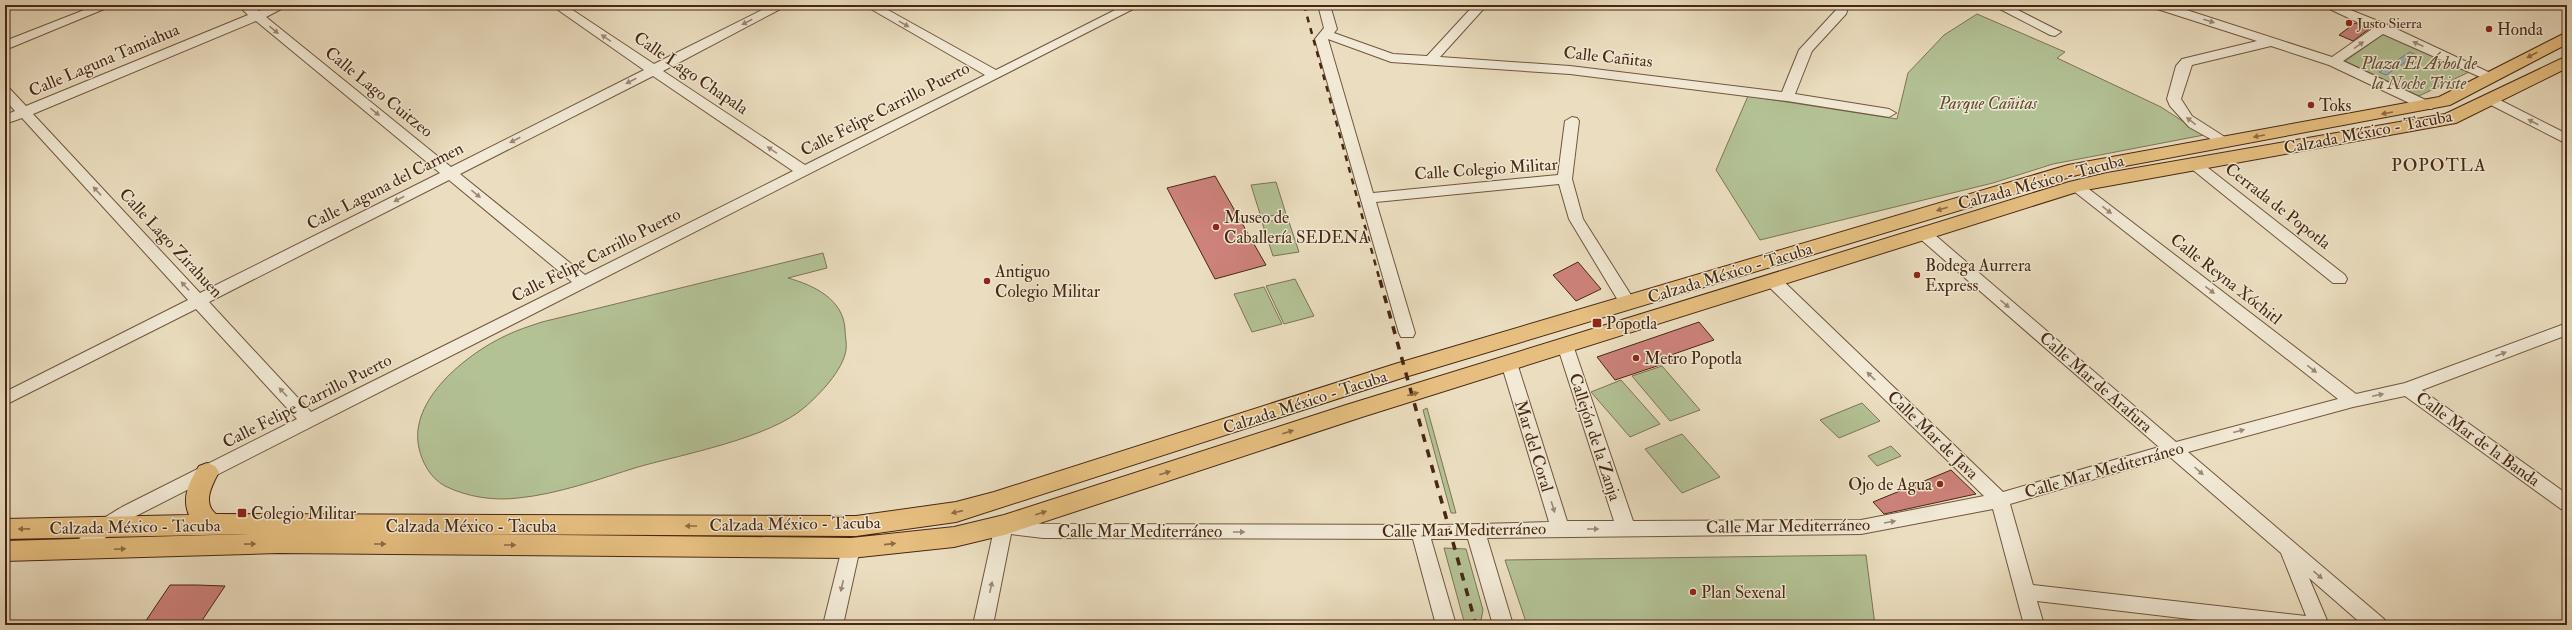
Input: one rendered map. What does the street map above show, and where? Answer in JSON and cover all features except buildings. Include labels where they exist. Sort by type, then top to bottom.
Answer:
[{"type":"main road","name":"Calzada México - Tacuba","points":[[5,529],[211,524],[853,537],[918,519],[968,509],[1348,388],[2075,169],[2427,106],[2444,101],[2567,37]]},
{"type":"main road","name":"Calzada México - Tacuba","points":[[5,550],[81,550],[278,543],[954,537],[1004,525],[1354,411],[2076,186],[2450,119],[2492,100],[2567,61]]},
{"type":"main road","points":[[1454,356],[1448,361],[1451,372],[1467,376]]},
{"type":"main road","points":[[1348,388],[1356,388],[1365,397],[1363,405],[1354,411]]},
{"type":"main road","points":[[207,472],[197,491],[196,502],[199,513],[211,524]]},
{"type":"street","points":[[5,46],[108,5]]},
{"type":"street","name":"Calle Lago Cuitzeo","points":[[244,5],[584,283]]},
{"type":"street","name":"Calle Laguna Tamiahua","points":[[5,120],[283,5]]},
{"type":"street","name":"Calle Lago Chapala","points":[[557,5],[805,172]]},
{"type":"street","name":"Calle Laguna del Carmen","points":[[5,399],[782,5]]},
{"type":"street","points":[[870,5],[994,75]]},
{"type":"street","name":"Calle Felipe Carrillo Puerto","points":[[81,550],[105,527],[128,512],[1135,5]]},
{"type":"street","points":[[1324,5],[1330,29],[1321,39],[1407,333]]},
{"type":"street","points":[[1430,61],[1481,5]]},
{"type":"street","points":[[1787,97],[1806,50],[1842,11],[1843,5]]},
{"type":"street","points":[[1998,5],[2055,32]]},
{"type":"street","points":[[2158,5],[2334,62],[2427,106]]},
{"type":"street","points":[[2327,5],[2383,28],[2492,77]]},
{"type":"street","points":[[2334,62],[2383,28]]},
{"type":"street","name":"Calle Cañitas","points":[[1325,34],[1391,58],[1570,70],[1787,97],[1889,113]]},
{"type":"street","points":[[2224,142],[2192,122],[2180,112],[2175,103],[2174,99],[2183,66],[2187,62],[2271,42]]},
{"type":"street","name":"Calle Lago Zirahuen","points":[[5,92],[309,421]]},
{"type":"street","points":[[2492,100],[2567,140]]},
{"type":"street","points":[[1565,179],[1572,122]]},
{"type":"street","name":"Cerrada de Popotla","points":[[2193,164],[2339,279]]},
{"type":"street","name":"Calle Colegio Militar","points":[[1368,198],[1565,179],[1576,220],[1628,303]]},
{"type":"street","name":"Calle Reyna Xóchitl","points":[[2076,186],[2353,401]]},
{"type":"street","name":"Calle Mar de Arafura","points":[[1923,233],[2174,449],[2289,551],[2377,625]]},
{"type":"street","name":"Calle Mar de Java","points":[[1772,280],[2000,500]]},
{"type":"street","name":"Calle Mar Mediterráneo","points":[[1004,525],[1043,531],[1420,532],[1560,529],[1861,527],[2000,500],[2174,449],[2353,401],[2408,389],[2567,329]]},
{"type":"street","name":"Callejón de la Zanja","points":[[1565,345],[1626,529]]},
{"type":"street","name":"Mar del Coral","points":[[1509,363],[1560,529]]},
{"type":"street","name":"Calle Mar de la Banda","points":[[2408,389],[2567,504]]},
{"type":"street","points":[[2000,500],[2034,625]]},
{"type":"street","points":[[983,625],[1004,525]]},
{"type":"street","points":[[1475,530],[1503,625]]},
{"type":"street","points":[[1420,532],[1446,625]]},
{"type":"street","points":[[833,625],[853,537]]},
{"type":"street","points":[[2289,551],[2319,625]]},
{"type":"street","points":[[2025,592],[2314,625]]},
{"type":"green space","name":"Parque Cañitas","points":[[1977,14],[2065,52],[2057,58],[2161,107],[2204,135],[2053,164],[1993,183],[1760,240],[1716,170],[1748,96],[1897,119],[1908,73],[1944,35]]},
{"type":"green space","name":"Plaza El Árbol de la Noche Triste","points":[[2384,34],[2469,72],[2419,96],[2345,61]]},
{"type":"green space","points":[[1276,182],[1286,214],[1261,217],[1251,185]]},
{"type":"green space","points":[[1288,219],[1299,252],[1273,256],[1262,222]]},
{"type":"green space","points":[[823,253],[827,268],[788,278],[817,289],[826,295],[839,310],[843,319],[845,330],[846,350],[844,358],[836,373],[824,389],[811,402],[790,418],[771,428],[726,444],[638,467],[564,490],[509,499],[481,497],[453,490],[435,479],[422,459],[419,448],[418,430],[422,413],[431,396],[458,367],[474,354],[505,336],[542,322]]},
{"type":"green space","points":[[1295,279],[1314,316],[1284,324],[1266,286]]},
{"type":"green space","points":[[1264,287],[1282,324],[1252,332],[1234,294]]},
{"type":"green space","points":[[1662,366],[1700,410],[1670,421],[1632,376]]},
{"type":"green space","points":[[1621,380],[1660,424],[1630,437],[1591,392]]},
{"type":"green space","points":[[1862,403],[1880,421],[1839,438],[1820,420]]},
{"type":"green space","points":[[1427,408],[1456,513],[1451,513],[1423,410]]},
{"type":"green space","points":[[1682,434],[1720,477],[1682,493],[1645,449]]},
{"type":"green space","points":[[1891,446],[1901,456],[1877,466],[1868,456]]},
{"type":"green space","points":[[1444,548],[1466,549],[1483,610],[1480,625],[1465,625]]},
{"type":"green space","name":"Plan Sexenal","points":[[1866,555],[1875,625],[1527,625],[1505,560]]},
{"type":"water","points":[[2410,52],[2416,55],[2386,75],[2379,72]]},
{"type":"railway","points":[[1304,5],[1380,281]]},
{"type":"railway","points":[[1380,280],[1476,625]]},
{"type":"place","name":"Justo Sierra","points":[[2349,23]]},
{"type":"place","name":"Honda","points":[[2489,29]]},
{"type":"place","name":"Toks","points":[[2311,105]]},
{"type":"place","name":"Museo de Caballería SEDENA","points":[[1216,227]]},
{"type":"place","name":"Bodega Aurrera Express","points":[[1917,275]]},
{"type":"place","name":"Antiguo Colegio Militar","points":[[987,281]]},
{"type":"place","name":"Popotla","points":[[1597,323]]},
{"type":"place","name":"Metro Popotla","points":[[1636,358]]},
{"type":"place","name":"Ojo de Agua","points":[[1940,484]]},
{"type":"place","name":"Colegio Militar","points":[[242,513]]},
{"type":"place","name":"Plan Sexenal","points":[[1693,592]]},
{"type":"district","name":"POPOTLA","points":[[2439,165]]}]
